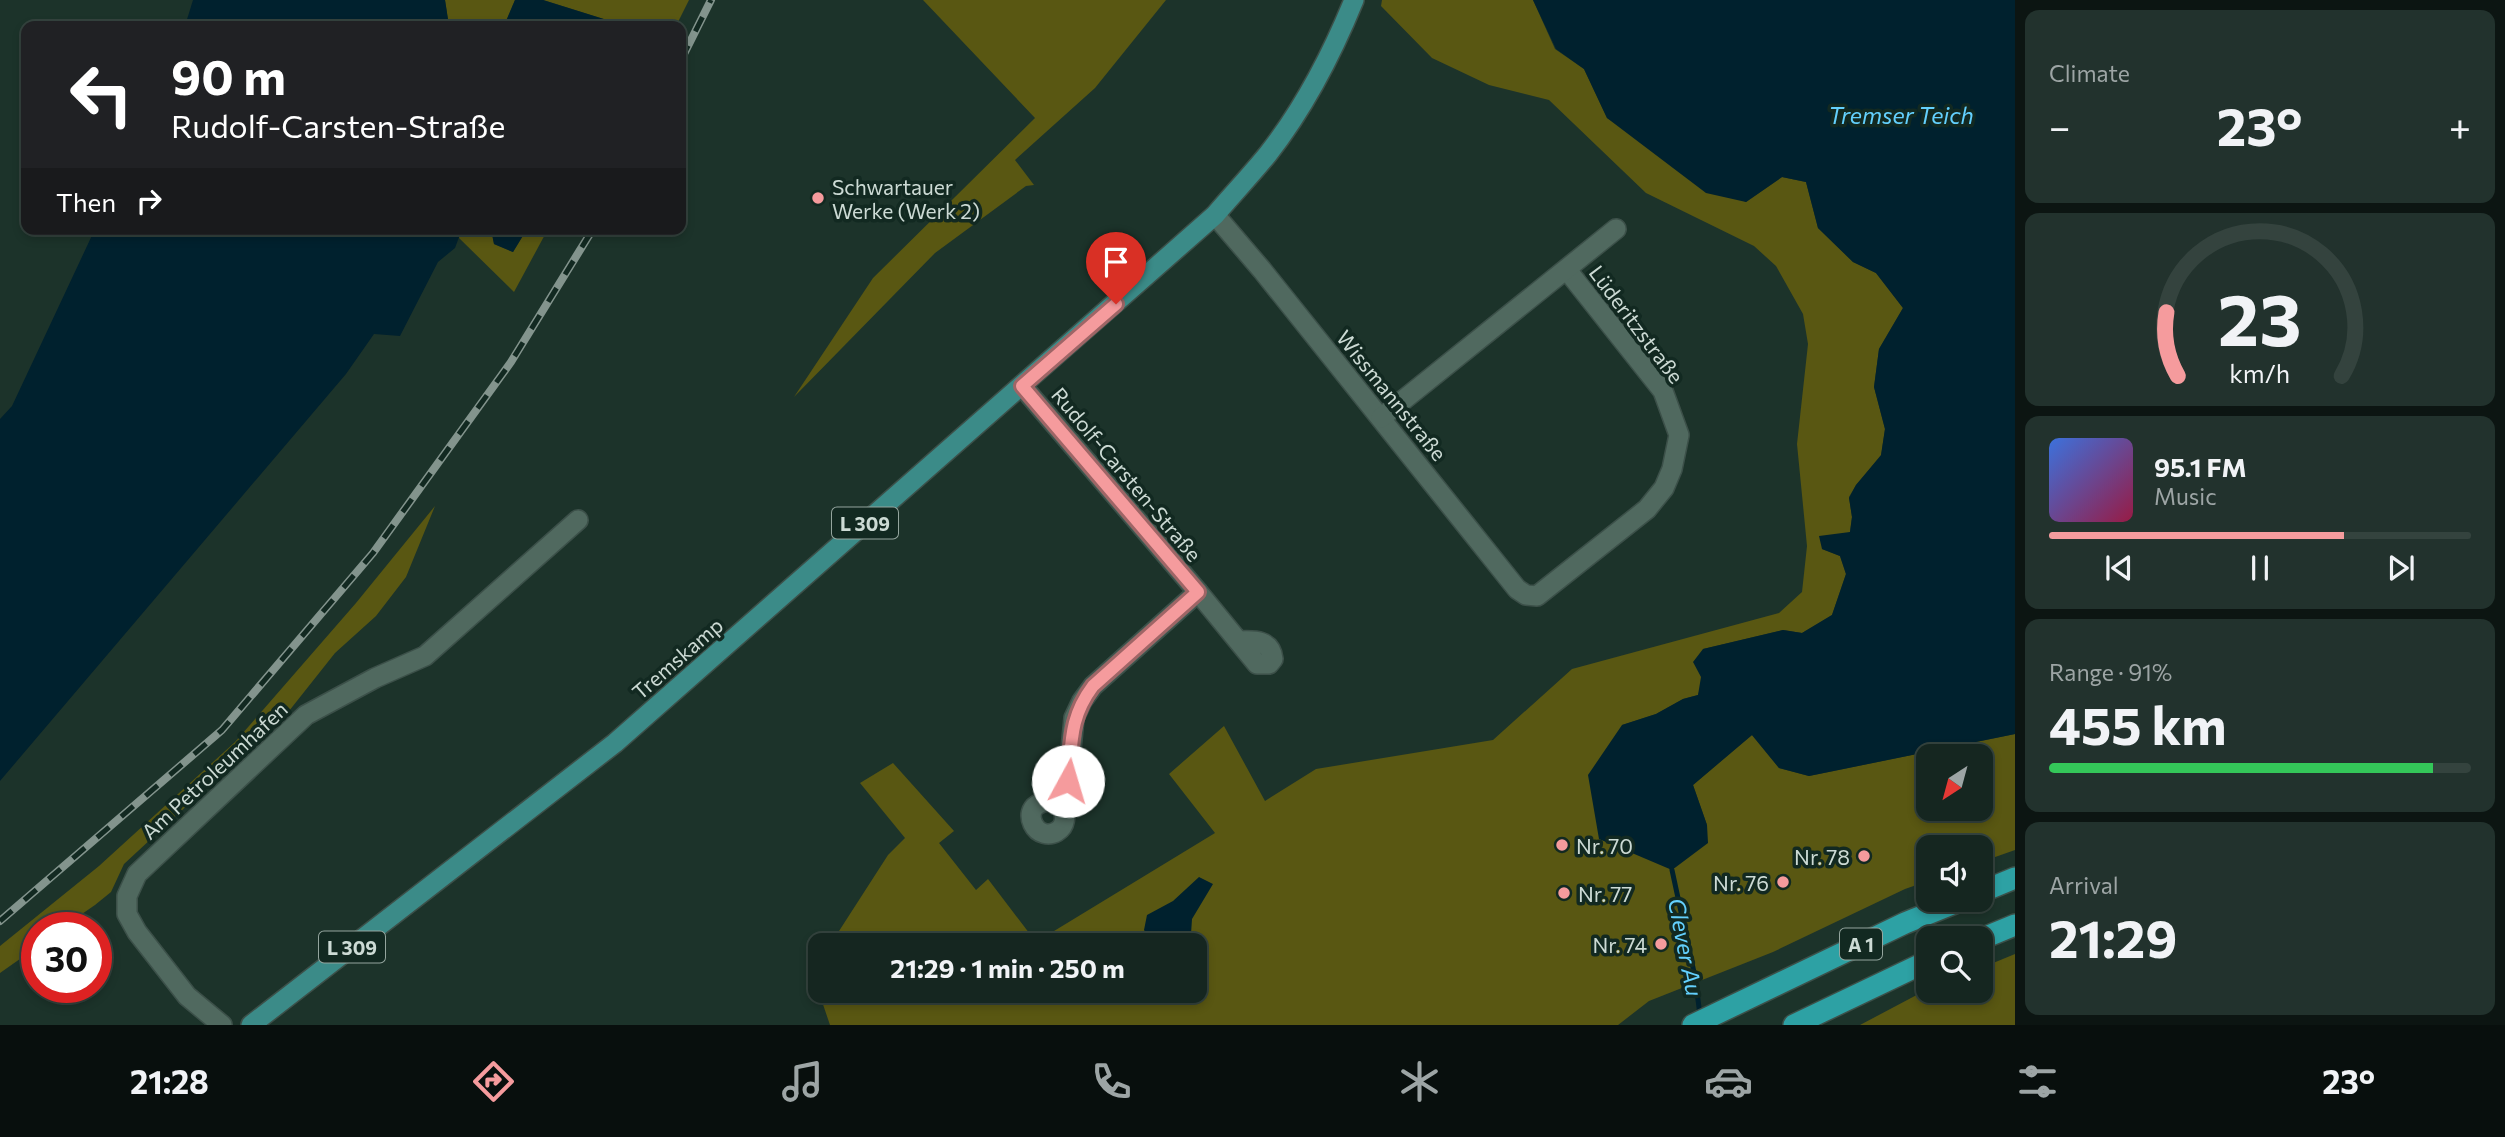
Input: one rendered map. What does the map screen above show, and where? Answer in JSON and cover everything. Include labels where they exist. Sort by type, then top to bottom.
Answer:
[{"type":"highway","points":[[1993,887],[2015,878]]},
{"type":"highway","name":"A 1","points":[[1699,1022],[1932,912]]},
{"type":"highway","points":[[1993,934],[2015,925]]},
{"type":"highway","name":"A 1","points":[[1794,1025],[1916,967]]},
{"type":"main road","name":"L 309","points":[[1215,215],[1268,153],[1298,107],[1322,69],[1354,0]]},
{"type":"main road","name":"Tremskamp","points":[[251,1025],[615,744],[1215,215]]},
{"type":"street","name":"Wissmannstraße","points":[[1215,215],[1517,589],[1526,595],[1537,596]]},
{"type":"street","points":[[1381,418],[1616,229]]},
{"type":"street","name":"Lüderitzstraße","points":[[1537,596],[1647,509],[1664,488],[1672,469],[1679,435],[1663,391],[1567,270]]},
{"type":"street","name":"Rudolf-Carsten-Straße","points":[[1022,386],[1239,641]]},
{"type":"street","name":"Am Petroleumhafen","points":[[222,1025],[187,996],[141,937],[127,914],[127,896],[137,874],[306,715],[375,678],[425,656],[578,520]]},
{"type":"street","name":"Rudolf-Carsten-Straße","points":[[1059,803],[1068,781],[1074,718],[1082,701],[1093,686],[1198,592]]},
{"type":"shaded area","points":[[445,0],[515,0],[506,21],[448,21]]},
{"type":"shaded area","points":[[543,0],[689,0],[678,21],[610,21]]},
{"type":"shaded area","points":[[923,0],[1166,0],[1095,88],[1015,160],[1034,185],[1026,186],[935,253],[794,397],[873,278],[1035,118]]},
{"type":"shaded area","points":[[1382,0],[1533,0],[1555,49],[1584,69],[1607,118],[1746,202],[1782,177],[1806,182],[1818,228],[1853,262],[1876,273],[1903,308],[1879,349],[1874,387],[1885,429],[1881,456],[1849,497],[1852,517],[1850,532],[1822,549],[1840,556],[1846,574],[1832,615],[1802,633],[1783,630],[1703,649],[1698,695],[1683,699],[1656,714],[1622,725],[1707,825],[1693,785],[1752,735],[1779,768],[1809,776],[1916,754],[1916,821],[1993,821],[1993,744],[1966,744],[2015,734],[2015,850],[1993,858],[1993,835],[1916,835],[1916,885],[1773,952],[1649,1001],[1618,1025],[830,1025],[823,1003],[1207,1003],[1207,933],[1051,933],[1215,833],[1169,774],[1224,726],[1265,801],[1316,769],[1493,740],[1572,669],[1779,613],[1802,592],[1807,546],[1797,444],[1808,344],[1803,314],[1776,266],[1754,246],[1646,193],[1549,100],[1489,85],[1432,58],[1381,6]]},
{"type":"shaded area","points":[[460,235],[492,235],[494,244],[513,252],[523,235],[545,235],[514,292],[459,238]]},
{"type":"shaded area","points":[[435,506],[406,577],[376,616],[335,653],[289,711],[124,864],[111,892],[85,912],[42,912],[99,866],[235,742],[356,603]]},
{"type":"shaded area","points":[[893,763],[954,831],[939,843],[976,890],[988,879],[1029,933],[838,933],[888,855],[905,838],[860,783]]},
{"type":"shaded area","points":[[21,929],[21,958],[0,973],[0,946]]},
{"type":"shaded area","points":[[2015,954],[2015,1025],[1860,1025],[1916,995],[1916,1003],[1993,1003],[1993,963]]},
{"type":"water","points":[[193,0],[445,0],[448,21],[187,21]]},
{"type":"water","points":[[515,0],[543,0],[610,21],[506,21]]},
{"type":"water","name":"Tremser Teich","points":[[1533,0],[2015,0],[2015,734],[1966,744],[1916,744],[1916,754],[1809,776],[1779,768],[1752,735],[1693,785],[1707,825],[1708,843],[1672,870],[1599,839],[1588,775],[1622,725],[1656,714],[1683,699],[1698,695],[1701,677],[1693,662],[1703,649],[1783,630],[1802,633],[1832,615],[1846,574],[1840,556],[1822,549],[1819,536],[1850,532],[1852,517],[1849,498],[1856,485],[1881,455],[1885,429],[1874,387],[1879,349],[1903,308],[1876,273],[1853,262],[1818,228],[1806,182],[1782,177],[1746,202],[1706,193],[1607,118],[1584,69],[1556,49]]},
{"type":"water","points":[[92,235],[460,235],[455,248],[438,262],[400,336],[374,334],[346,374],[0,781],[0,419],[12,406]]},
{"type":"water","points":[[492,235],[523,235],[513,252],[494,244]]},
{"type":"water","points":[[1199,877],[1213,884],[1192,919],[1191,933],[1146,933],[1147,915],[1173,901]]},
{"type":"waterway","name":"Clever Au","points":[[1672,870],[1695,977],[1700,1015]]},
{"type":"railway","points":[[686,50],[711,0]]},
{"type":"railway","points":[[0,921],[222,730],[373,553],[511,362],[589,235]]},
{"type":"place","name":"Schwartauer Werke (Werk 2)","points":[[818,198]]},
{"type":"place","name":"Nr. 70","points":[[1562,845]]},
{"type":"place","name":"Nr. 78","points":[[1864,856]]},
{"type":"place","name":"Nr. 76","points":[[1783,882]]},
{"type":"place","name":"Nr. 77","points":[[1564,893]]},
{"type":"place","name":"Nr. 74","points":[[1661,944]]},
{"type":"route","points":[[1068,781],[1074,718],[1082,701],[1093,686],[1198,592],[1022,386],[1116,304]]}]
